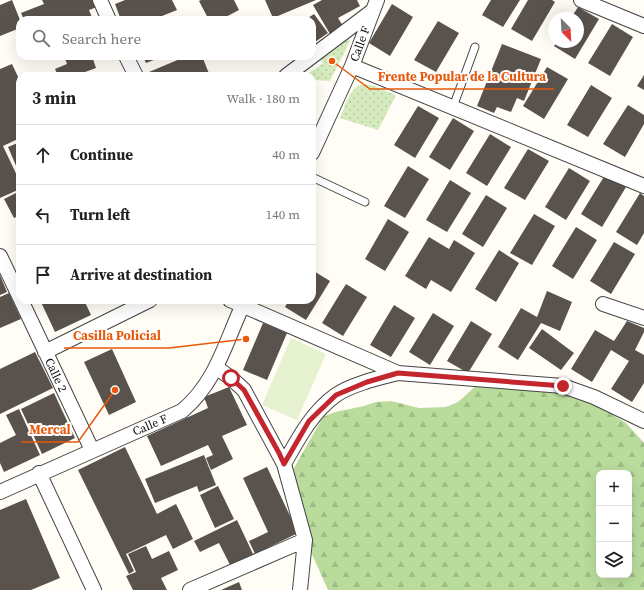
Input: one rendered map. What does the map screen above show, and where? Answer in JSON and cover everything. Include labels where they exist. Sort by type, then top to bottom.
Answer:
[{"type":"street","points":[[100,0],[107,16]]},
{"type":"street","points":[[581,0],[644,26]]},
{"type":"street","points":[[316,52],[374,6]]},
{"type":"street","name":"Calle F","points":[[316,144],[352,66],[374,6]]},
{"type":"street","points":[[128,60],[134,72]]},
{"type":"street","points":[[291,72],[306,60]]},
{"type":"street","points":[[352,66],[644,186]]},
{"type":"street","name":"Calle 2","points":[[0,256],[16,289]]},
{"type":"street","name":"Calle 2","points":[[23,304],[92,450]]},
{"type":"street","points":[[45,352],[142,304]]},
{"type":"street","name":"Calle F","points":[[0,492],[39,473],[182,411],[202,392],[217,368],[238,304]]},
{"type":"street","points":[[243,304],[398,373],[563,386],[594,397],[643,419]]},
{"type":"street","points":[[602,304],[644,318]]},
{"type":"street","points":[[217,368],[244,390],[284,464],[305,540],[300,590]]},
{"type":"street","points":[[284,464],[309,421],[336,395],[367,382],[398,373]]},
{"type":"street","points":[[39,473],[94,590]]},
{"type":"street","points":[[190,590],[305,540]]},
{"type":"lane","points":[[454,108],[475,47]]},
{"type":"lane","points":[[316,179],[365,202]]},
{"type":"green space","points":[[346,35],[350,41],[330,81],[316,80],[316,72],[311,72],[323,63],[316,52]]},
{"type":"green space","points":[[365,84],[396,95],[378,130],[340,118],[346,102],[352,92],[355,88]]},
{"type":"green space","points":[[291,338],[326,354],[297,420],[262,405]]},
{"type":"green space","points":[[478,384],[546,386],[590,401],[626,423],[644,443],[644,590],[328,590],[311,552],[298,497],[294,468],[323,417],[335,412],[376,402],[391,401],[419,408],[446,407],[458,402]]},
{"type":"building","points":[[12,0],[18,16],[16,16],[16,30],[0,36],[0,5]]},
{"type":"building","points":[[42,0],[94,0],[97,7],[89,10],[91,16],[22,16],[21,13],[44,4]]},
{"type":"building","points":[[125,0],[172,0],[177,10],[162,16],[120,16],[115,4]]},
{"type":"building","points":[[234,0],[239,10],[228,16],[207,16],[199,1]]},
{"type":"building","points":[[265,0],[316,0],[278,16],[272,16]]},
{"type":"building","points":[[322,0],[357,0],[360,6],[338,18],[343,26],[330,34],[313,5]]},
{"type":"building","points":[[491,0],[520,0],[503,27],[482,15]]},
{"type":"building","points":[[528,0],[552,0],[555,2],[532,41],[511,29]]},
{"type":"building","points":[[392,4],[413,17],[390,56],[369,43]]},
{"type":"building","points":[[578,7],[599,19],[584,44],[584,12],[575,12]]},
{"type":"building","points":[[316,17],[328,33],[316,41]]},
{"type":"building","points":[[438,21],[459,33],[436,72],[414,60]]},
{"type":"building","points":[[612,24],[633,37],[610,76],[588,63]]},
{"type":"building","points":[[502,44],[541,59],[524,101],[517,98],[511,112],[497,107],[494,113],[477,106]]},
{"type":"building","points":[[557,48],[582,48],[575,59]]},
{"type":"building","points":[[66,60],[93,60],[96,68],[85,72],[56,72],[55,69],[67,64]]},
{"type":"building","points":[[145,60],[154,60],[146,63]]},
{"type":"building","points":[[178,60],[204,60],[208,72],[149,72]]},
{"type":"building","points":[[12,64],[16,72],[16,140],[3,146],[16,174],[16,191],[0,198],[0,69]]},
{"type":"building","points":[[547,67],[568,79],[544,119],[523,106]]},
{"type":"building","points":[[644,75],[644,90],[637,86]]},
{"type":"building","points":[[591,85],[612,98],[588,137],[567,125]]},
{"type":"building","points":[[628,105],[644,115],[644,124],[625,157],[603,144]]},
{"type":"building","points":[[418,106],[439,118],[415,158],[394,145]]},
{"type":"building","points":[[453,118],[474,131],[450,170],[429,157]]},
{"type":"building","points":[[490,134],[511,147],[487,186],[466,173]]},
{"type":"building","points":[[16,144],[16,166],[8,147]]},
{"type":"building","points":[[528,149],[549,161],[525,200],[504,188]]},
{"type":"building","points":[[408,166],[429,179],[405,218],[384,206]]},
{"type":"building","points":[[569,168],[590,181],[566,220],[545,207]]},
{"type":"building","points":[[605,175],[626,187],[602,227],[581,214]]},
{"type":"building","points":[[450,180],[471,193],[447,232],[426,220]]},
{"type":"building","points":[[16,193],[16,217],[14,218],[4,199]]},
{"type":"building","points":[[640,193],[644,196],[644,233],[637,245],[616,232]]},
{"type":"building","points":[[486,195],[507,208],[483,247],[462,234]]},
{"type":"building","points":[[534,214],[555,226],[532,265],[510,253]]},
{"type":"building","points":[[388,219],[409,232],[385,271],[365,259]]},
{"type":"building","points":[[576,227],[597,240],[573,279],[552,266]]},
{"type":"building","points":[[429,237],[449,249],[454,240],[475,253],[451,292],[431,280],[426,289],[405,276]]},
{"type":"building","points":[[614,242],[635,254],[611,294],[590,281]]},
{"type":"building","points":[[499,250],[519,263],[496,302],[475,289]]},
{"type":"building","points":[[316,272],[330,281],[316,304]]},
{"type":"building","points":[[0,275],[7,292],[0,295]]},
{"type":"building","points":[[346,284],[367,297],[343,336],[322,323]]},
{"type":"building","points":[[547,291],[572,302],[560,331],[541,323],[518,360],[498,347],[521,308],[537,317]]},
{"type":"building","points":[[9,293],[21,319],[0,328],[0,297]]},
{"type":"building","points":[[42,304],[86,304],[91,315],[55,332]]},
{"type":"building","points":[[287,304],[316,304],[306,320],[285,307]]},
{"type":"building","points":[[394,305],[415,318],[391,357],[370,345]]},
{"type":"building","points":[[433,313],[454,326],[430,365],[409,352]]},
{"type":"building","points":[[471,321],[492,334],[468,373],[447,361]]},
{"type":"building","points":[[627,321],[644,328],[644,332],[635,350],[644,355],[644,383],[632,402],[611,389],[629,361],[611,350],[592,382],[571,369],[595,330],[614,341]]},
{"type":"building","points":[[263,323],[287,333],[267,380],[243,370]]},
{"type":"building","points":[[542,329],[574,353],[561,370],[529,348]]},
{"type":"building","points":[[112,349],[136,402],[109,415],[84,362]]},
{"type":"building","points":[[35,352],[53,388],[0,414],[0,369]]},
{"type":"building","points":[[229,387],[247,425],[222,436],[233,459],[211,470],[206,458],[213,455],[208,445],[161,466],[147,436],[208,408],[204,397]]},
{"type":"building","points":[[54,393],[75,438],[42,454],[21,409]]},
{"type":"building","points":[[19,409],[40,455],[4,472],[0,463],[0,443],[16,435],[6,415]]},
{"type":"building","points":[[125,447],[157,514],[176,504],[193,539],[173,549],[166,535],[126,554],[134,571],[129,574],[78,470]]},
{"type":"building","points":[[204,455],[216,485],[199,492],[197,486],[155,503],[145,479]]},
{"type":"building","points":[[267,467],[298,533],[255,554],[249,541],[268,532],[243,478]]},
{"type":"building","points":[[218,486],[234,519],[215,528],[200,495]]},
{"type":"building","points":[[26,499],[60,578],[31,590],[0,590],[0,510]]},
{"type":"building","points":[[237,520],[253,554],[230,565],[219,543],[200,552],[194,541]]},
{"type":"building","points":[[146,546],[152,559],[169,551],[178,570],[161,578],[167,590],[133,590],[126,576],[136,572],[128,554]]},
{"type":"building","points":[[239,582],[242,590],[221,590]]},
{"type":"place","name":"Frente Popular de la Cultura","points":[[332,61]]},
{"type":"place","name":"Casilla Policial","points":[[246,339]]},
{"type":"place","name":"Mercal","points":[[115,390]]},
{"type":"route","points":[[231,378],[244,390],[284,464],[309,421],[336,395],[367,382],[398,373],[563,386]]}]
